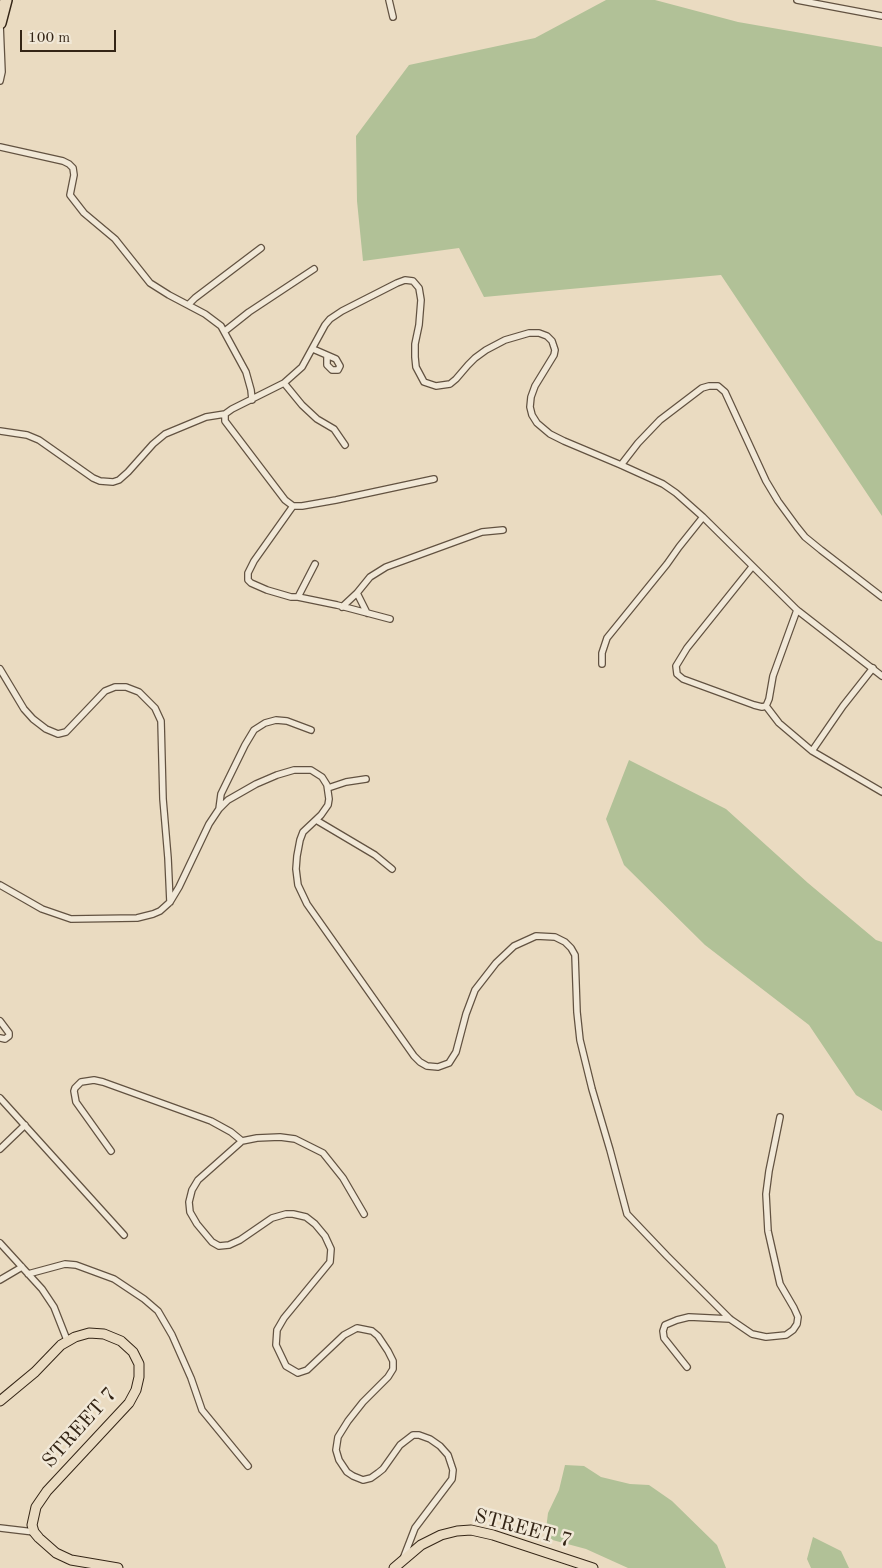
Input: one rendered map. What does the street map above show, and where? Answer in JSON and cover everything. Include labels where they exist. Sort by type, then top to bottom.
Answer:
[{"type":"highway","points":[[0,24],[6,0]]},
{"type":"main road","name":"STREET 7","points":[[0,1401],[35,1372],[67,1340],[89,1333],[104,1334],[121,1341],[133,1352],[139,1364],[136,1390],[129,1403],[47,1491],[36,1507],[32,1525],[34,1532]]},
{"type":"main road","name":"STREET 7","points":[[398,1565],[421,1545],[434,1538],[457,1530],[471,1530],[493,1535],[593,1568]]},
{"type":"main road","points":[[34,1532],[56,1554],[71,1560],[118,1568]]},
{"type":"street","points":[[390,0],[393,17]]},
{"type":"street","points":[[797,0],[882,16]]},
{"type":"street","points":[[0,24],[2,72],[0,81]]},
{"type":"street","points":[[0,147],[69,164],[73,168],[74,175],[70,195],[90,218],[115,239],[150,283],[214,320],[225,331],[246,372],[252,400]]},
{"type":"street","points":[[188,305],[261,248]]},
{"type":"street","points":[[225,331],[249,312],[314,269]]},
{"type":"street","points":[[0,431],[28,435],[39,440],[100,481],[113,482],[119,480],[165,434],[206,417],[225,414],[284,382],[302,367],[330,319],[397,282],[413,281],[419,288],[421,300],[415,344],[416,368],[424,382],[436,386],[450,384],[476,358],[486,350],[505,340],[529,333],[539,333],[548,336],[555,350],[554,355],[535,386],[531,397],[530,407],[537,423],[550,434],[663,484],[676,493],[703,517],[797,610],[882,676]]},
{"type":"street","points":[[313,349],[327,356]]},
{"type":"street","points":[[284,382],[302,406],[334,429],[345,445]]},
{"type":"street","points":[[621,465],[638,443],[660,420],[702,388],[718,386],[725,392],[766,481],[797,527],[805,537],[882,597]]},
{"type":"street","points":[[225,414],[226,421],[285,500],[293,506],[328,502],[434,479]]},
{"type":"street","points":[[293,506],[254,561],[247,577],[251,583],[291,598],[298,597],[390,619]]},
{"type":"street","points":[[602,664],[602,653],[608,638],[703,517]]},
{"type":"street","points":[[342,607],[370,577],[386,567],[482,532],[503,530]]},
{"type":"street","points":[[298,597],[315,564]]},
{"type":"street","points":[[752,567],[687,648],[677,664],[676,671],[683,678],[758,707],[766,706]]},
{"type":"street","points":[[357,593],[367,613]]},
{"type":"street","points":[[766,706],[777,665],[797,610]]},
{"type":"street","points":[[812,751],[873,668]]},
{"type":"street","points":[[0,669],[24,709],[46,729],[58,734],[66,732],[105,691],[114,687],[126,687],[139,692],[156,708],[161,721],[163,799],[170,902]]},
{"type":"street","points":[[766,706],[779,723],[812,751],[882,792]]},
{"type":"street","points":[[219,809],[221,794],[254,730],[276,720],[287,721],[311,730]]},
{"type":"street","points":[[0,885],[42,909],[71,919],[136,918],[160,911],[170,902],[209,824],[228,800],[256,784],[294,770],[311,770],[322,777],[328,788],[329,799],[328,806],[303,832],[298,848],[296,877],[307,904],[414,1056],[427,1066],[438,1067],[444,1066],[452,1059],[456,1052],[466,1014],[475,990],[489,970],[514,946],[536,936],[555,937],[565,942],[575,955],[580,1040],[627,1214],[730,1319],[752,1334],[766,1337],[786,1335],[793,1330],[797,1324],[798,1317],[780,1284],[768,1231],[766,1194],[768,1171],[780,1117]]},
{"type":"street","points":[[328,788],[346,782],[366,779]]},
{"type":"street","points":[[316,820],[375,855],[392,869]]},
{"type":"street","points":[[0,1021],[9,1033],[9,1036],[6,1039],[0,1038]]},
{"type":"street","points":[[111,1151],[76,1102],[75,1088],[81,1082],[94,1080],[103,1082],[211,1121],[231,1132],[242,1142]]},
{"type":"street","points":[[0,1098],[124,1235]]},
{"type":"street","points":[[0,1149],[25,1125]]},
{"type":"street","points":[[364,1214],[337,1169],[323,1153],[288,1138],[257,1138],[242,1142],[198,1180],[192,1190],[189,1207],[192,1217],[216,1245],[229,1245],[240,1240],[272,1218],[293,1214],[306,1217],[325,1236],[331,1249],[332,1258],[327,1268],[284,1318],[277,1330],[276,1344],[286,1366],[298,1373],[308,1370],[344,1335],[357,1328],[372,1331],[378,1336],[393,1360],[394,1369],[354,1412],[338,1437],[336,1454],[343,1466],[347,1472],[359,1479],[371,1478],[383,1468],[400,1444],[409,1436],[415,1434],[425,1436],[436,1442],[448,1455],[452,1463],[452,1479],[415,1528],[398,1565]]},
{"type":"street","points":[[0,1243],[37,1282],[49,1298],[59,1317],[67,1340]]},
{"type":"street","points":[[28,1274],[65,1264],[76,1265],[114,1279],[158,1311],[172,1335],[191,1378],[202,1410],[248,1466]]},
{"type":"street","points":[[0,1280],[22,1267]]},
{"type":"street","points":[[687,1367],[664,1338],[663,1331],[665,1325],[689,1317],[730,1319]]},
{"type":"street","points":[[0,1528],[34,1532]]},
{"type":"green space","points":[[606,0],[655,0],[738,22],[882,47],[882,516],[721,275],[484,297],[459,248],[363,261],[357,201],[356,136],[409,65],[535,38]]},
{"type":"green space","points":[[629,760],[726,809],[808,883],[876,940],[882,942],[882,1111],[856,1095],[809,1025],[705,945],[624,865],[606,819]]},
{"type":"green space","points":[[565,1465],[584,1466],[601,1477],[630,1484],[649,1485],[672,1501],[717,1545],[726,1568],[628,1568],[586,1549],[545,1538],[548,1513],[559,1490]]},
{"type":"green space","points":[[813,1537],[841,1551],[849,1568],[811,1568],[807,1559]]}]
